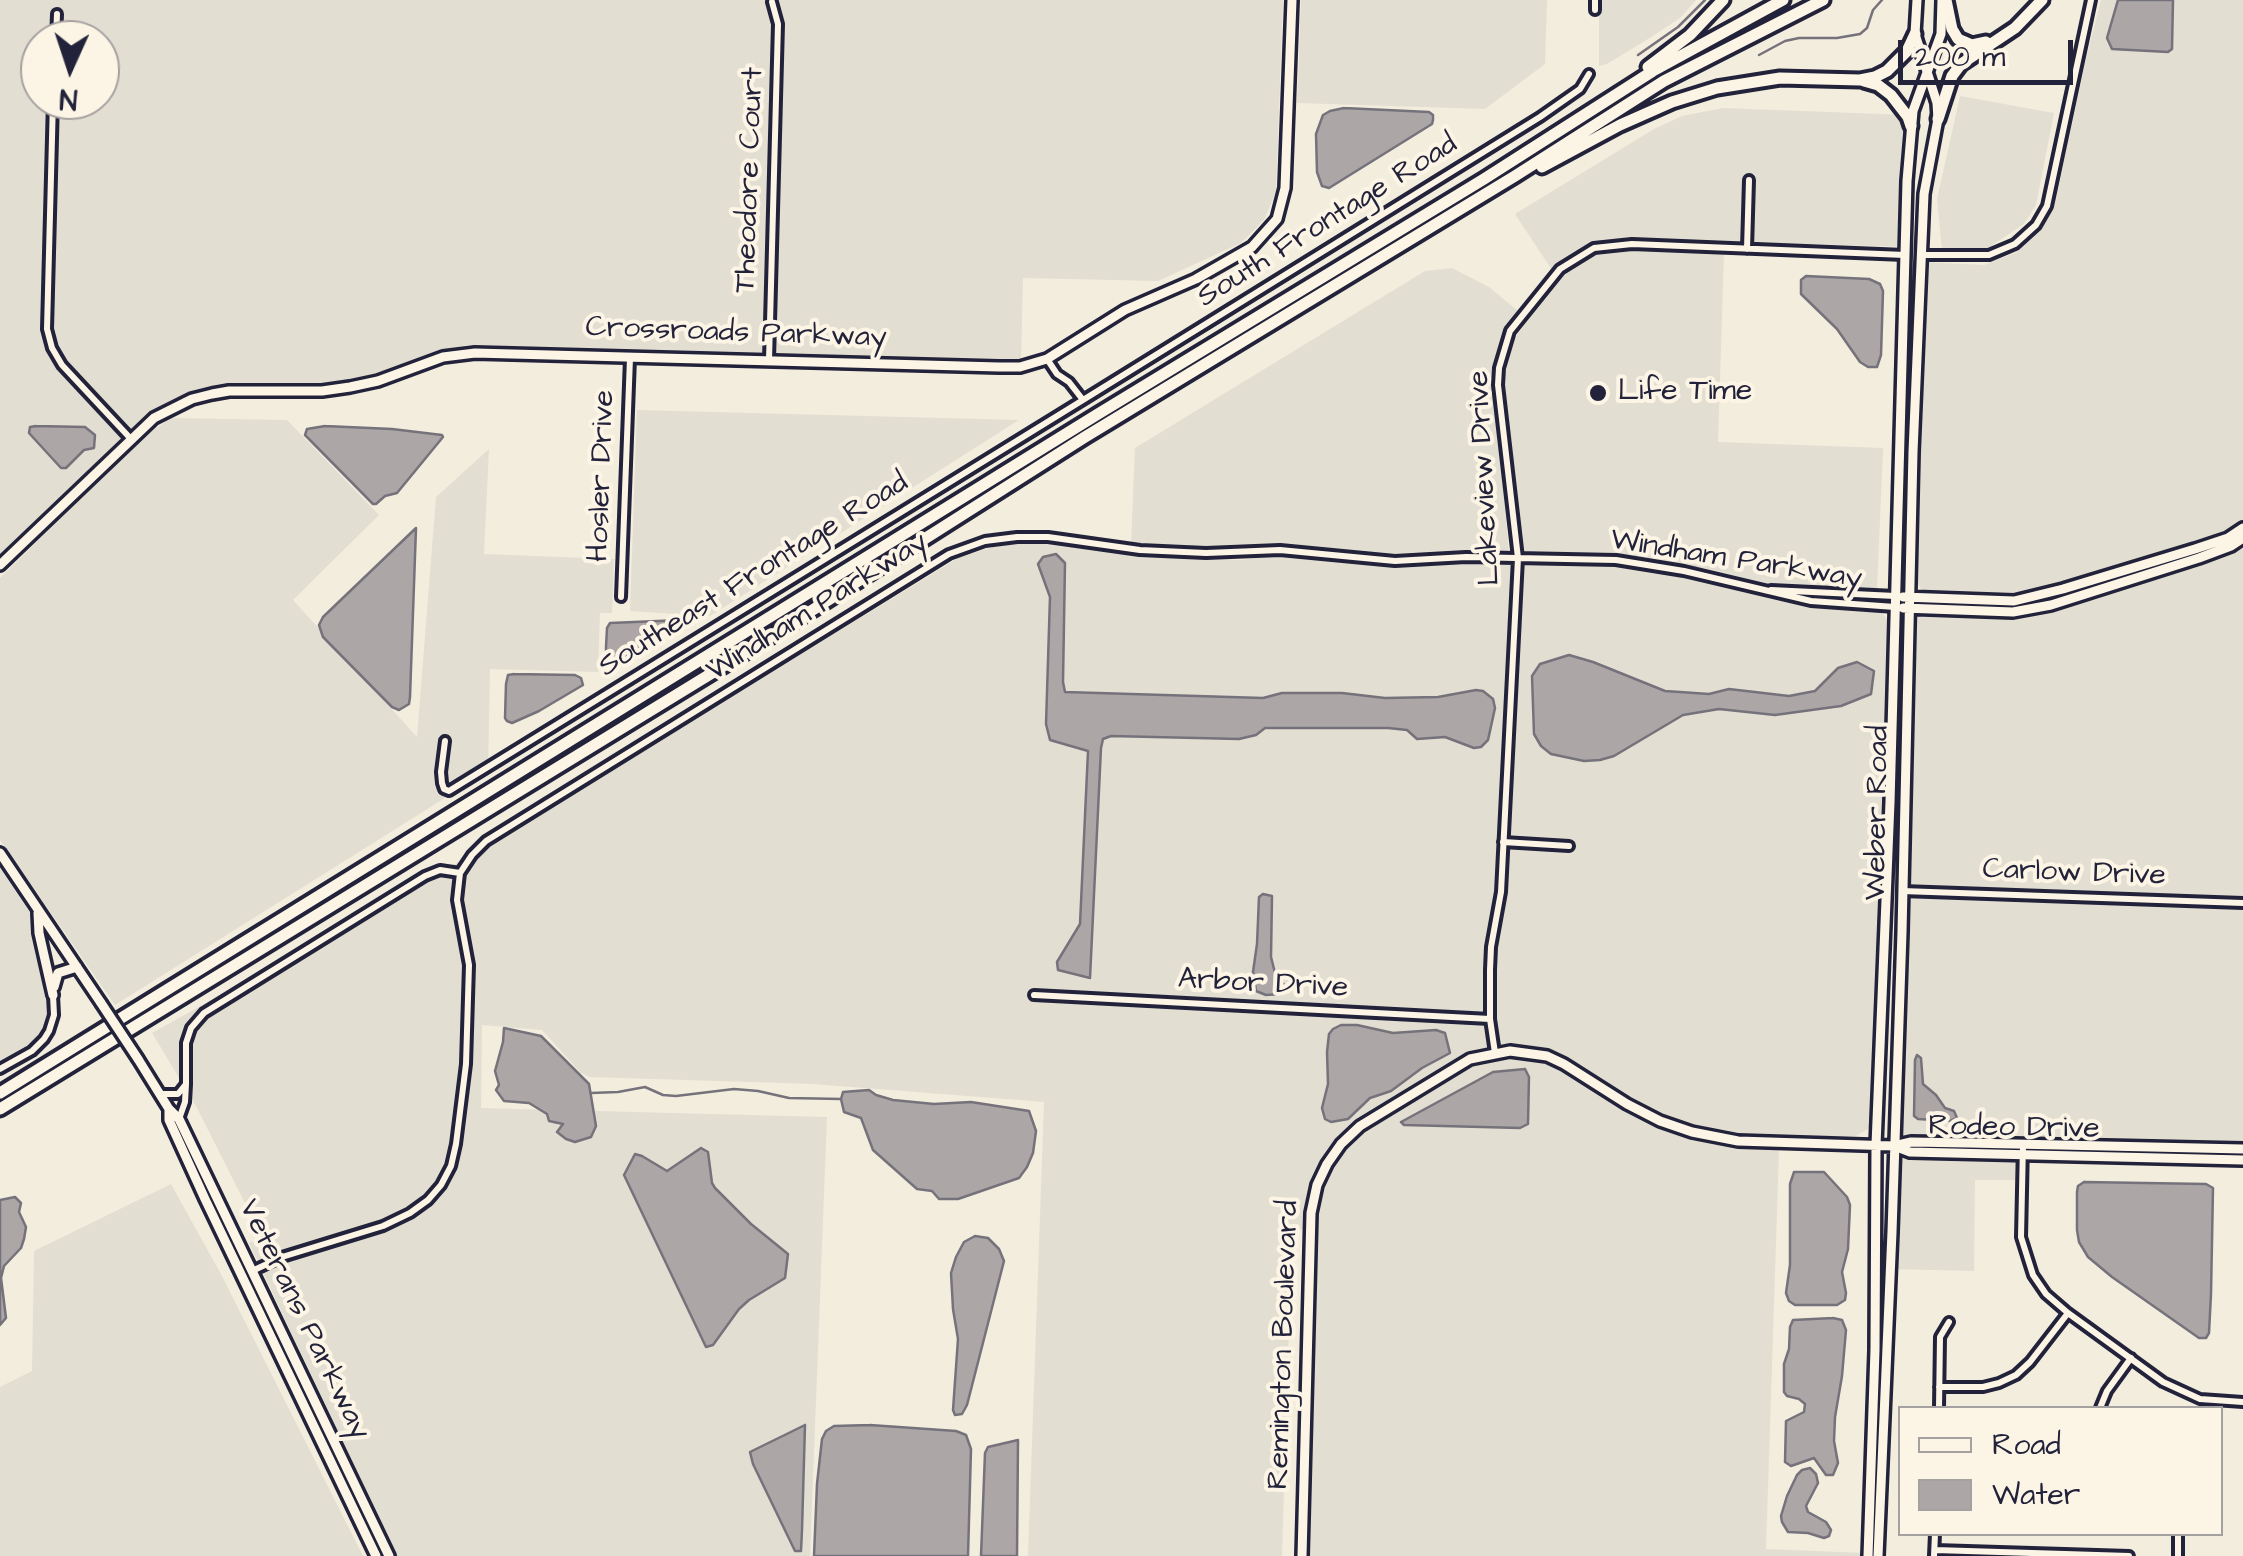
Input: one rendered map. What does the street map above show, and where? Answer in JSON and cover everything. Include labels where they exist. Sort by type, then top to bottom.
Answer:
[{"type":"highway","points":[[1484,179],[1627,84],[1690,35],[1723,0]]},
{"type":"highway","points":[[0,1108],[48,1071],[1098,414],[1484,179],[1653,71],[1783,0]]},
{"type":"highway","points":[[0,1091],[48,1071],[748,651],[1664,81],[1823,0]]},
{"type":"highway","points":[[1944,0],[1958,39],[1972,45],[2000,37]]},
{"type":"highway","points":[[1938,119],[1952,76],[1961,64],[2015,28],[2042,0]]},
{"type":"highway","points":[[1514,176],[1540,168],[1655,109],[1717,88],[1780,78],[1876,77],[1907,51],[1916,34]]},
{"type":"highway","points":[[1860,80],[1885,89],[1902,107],[1911,126]]},
{"type":"highway","points":[[0,1118],[48,1071]]},
{"type":"main road","name":"Crossroads Parkway","points":[[0,565],[154,418],[192,399],[212,394],[350,387],[443,357],[476,353],[1000,368],[1028,366],[1047,359],[1125,310],[1196,279],[1252,247],[1277,219],[1285,188],[1292,0]]},
{"type":"main road","name":"Weber Road","points":[[1878,1556],[1924,194],[1938,119],[1916,34],[1917,0]]},
{"type":"main road","name":"Weber Road","points":[[1868,1556],[1876,1145],[1911,126],[1916,99],[1941,34],[1944,0]]},
{"type":"main road","points":[[1895,602],[2014,600],[2195,549],[2228,538],[2243,528]]},
{"type":"main road","points":[[1909,602],[2013,612],[2133,579],[2231,546],[2243,538]]},
{"type":"main road","name":"Veterans Parkway","points":[[0,853],[178,1118],[389,1556]]},
{"type":"main road","points":[[38,910],[39,933],[53,995]]},
{"type":"main road","points":[[53,995],[58,973],[77,967]]},
{"type":"main road","name":"Remington Boulevard","points":[[1302,1556],[1311,1213],[1327,1164],[1360,1126],[1470,1059],[1495,1052],[1525,1052],[1564,1064],[1647,1116],[1692,1132],[1738,1142],[1894,1146]]},
{"type":"main road","name":"Veterans Parkway","points":[[169,1109],[169,1120],[198,1183],[376,1556]]},
{"type":"main road","name":"Rodeo Drive","points":[[1894,1146],[1910,1152],[2243,1149]]},
{"type":"main road","name":"Rodeo Drive","points":[[2023,1149],[2243,1160]]},
{"type":"street","points":[[1595,0],[1595,10]]},
{"type":"street","points":[[1922,255],[1989,255],[2015,244],[2036,225],[2047,206],[2091,0]]},
{"type":"street","name":"Theodore Court","points":[[769,360],[778,24],[772,2]]},
{"type":"street","points":[[57,14],[57,20]]},
{"type":"street","name":"South Frontage Road","points":[[1082,400],[1540,117],[1580,89],[1589,74]]},
{"type":"street","points":[[52,120],[47,329],[62,365],[131,438]]},
{"type":"street","points":[[1747,248],[1749,180]]},
{"type":"street","name":"Lakeview Drive","points":[[1495,1052],[1490,1019],[1491,947],[1504,842],[1518,558],[1498,385],[1498,368],[1510,331],[1560,269],[1594,248],[1632,244],[1905,254]]},
{"type":"street","name":"Hosler Drive","points":[[621,598],[630,356]]},
{"type":"street","points":[[1047,359],[1082,400]]},
{"type":"street","name":"Southeast Frontage Road","points":[[445,741],[441,772],[444,788],[450,791],[1082,400]]},
{"type":"street","name":"Windham Parkway","points":[[460,873],[486,841],[917,572],[949,554],[985,541],[1048,537],[1140,550],[1225,554],[1303,551],[1395,561],[1466,557],[1616,560],[1765,590],[1895,602]]},
{"type":"street","points":[[1504,842],[1569,846]]},
{"type":"street","points":[[178,1118],[186,1084],[186,1043],[190,1028],[204,1013],[426,876],[440,870],[460,873],[457,900],[469,965],[466,1064],[451,1166],[428,1200],[410,1213],[252,1271]]},
{"type":"street","name":"Carlow Drive","points":[[1902,891],[2243,903]]},
{"type":"street","name":"Arbor Drive","points":[[1034,994],[1490,1019]]},
{"type":"street","points":[[0,1070],[32,1051],[50,1032],[53,995]]},
{"type":"street","points":[[160,1094],[178,1094],[186,1084]]},
{"type":"street","points":[[2023,1149],[2020,1237],[2040,1286],[2068,1313],[2163,1382],[2200,1399],[2243,1402]]},
{"type":"street","points":[[1939,1386],[1983,1387],[2016,1375],[2068,1313]]},
{"type":"street","points":[[1939,1406],[1940,1337],[1949,1322]]},
{"type":"street","points":[[2101,1406],[2131,1358]]},
{"type":"street","points":[[1934,1553],[2129,1556]]},
{"type":"shaded area","points":[[0,0],[1283,0],[1276,192],[1264,220],[1241,243],[1158,281],[1023,278],[1021,361],[467,345],[379,376],[328,385],[210,386],[159,410],[0,559]]},
{"type":"shaded area","points":[[1301,0],[1547,0],[1545,64],[1485,109],[1297,103]]},
{"type":"shaded area","points":[[1599,0],[1696,0],[1680,18],[1599,66]]},
{"type":"shaded area","points":[[2101,0],[2243,0],[2243,1146],[1899,1138],[1915,613],[2020,619],[2021,595],[1932,593],[1918,584],[1913,562],[1922,262],[1984,265],[2017,252],[2040,231],[2054,208]]},
{"type":"shaded area","points":[[1960,96],[2054,113],[2036,205],[2024,224],[1985,250],[1942,250],[1937,199]]},
{"type":"shaded area","points":[[1723,108],[1909,115],[1903,247],[1622,238],[1571,255],[1552,270],[1515,214],[1654,129],[1682,116]]},
{"type":"shaded area","points":[[1621,249],[1724,252],[1718,442],[1883,448],[1877,591],[1771,587],[1635,558],[1524,553],[1504,380],[1513,341],[1559,277],[1591,256]]},
{"type":"shaded area","points":[[1452,268],[1489,287],[1519,312],[1500,345],[1494,381],[1509,553],[1461,551],[1404,556],[1297,546],[1214,551],[1131,545],[1135,448],[1425,271]]},
{"type":"shaded area","points":[[637,410],[1019,420],[710,616],[630,611]]},
{"type":"shaded area","points":[[171,418],[287,420],[379,515],[293,600],[417,737],[436,497],[489,449],[484,554],[614,559],[612,613],[600,613],[598,672],[490,669],[488,771],[115,1005],[0,840],[0,578],[144,436]]},
{"type":"shaded area","points":[[1036,543],[1150,557],[1241,560],[1272,555],[1407,566],[1468,562],[1609,565],[1671,574],[1832,609],[1872,609],[1883,614],[1892,626],[1884,932],[1875,1096],[1871,1127],[1856,1136],[1809,1139],[1779,1150],[1766,1549],[1864,1553],[1863,1556],[1307,1556],[1318,1231],[1292,1229],[1282,1556],[1028,1556],[1044,1102],[813,1084],[589,1077],[542,1030],[482,1025],[481,1108],[827,1117],[810,1556],[397,1556],[249,1243],[262,1237],[196,1106],[152,1033],[503,837],[958,558],[999,545]]},
{"type":"shaded area","points":[[0,863],[30,912],[52,1011],[41,1039],[0,1068]]},
{"type":"shaded area","points":[[1895,1150],[2025,1156],[2023,1180],[1975,1180],[1974,1271],[1892,1269]]},
{"type":"shaded area","points":[[171,1184],[222,1276],[363,1556],[0,1556],[0,1387],[32,1371],[34,1251]]},
{"type":"water","points":[[2118,0],[2173,0],[2172,49],[2112,49],[2107,38]]},
{"type":"water","points":[[1344,108],[1429,112],[1433,120],[1329,188],[1322,186],[1317,172],[1316,134],[1323,115]]},
{"type":"water","points":[[1806,276],[1869,279],[1880,284],[1881,355],[1877,367],[1860,362],[1837,329],[1801,294],[1801,280]]},
{"type":"water","points":[[30,427],[85,427],[95,435],[94,448],[84,450],[66,468],[61,468],[29,433]]},
{"type":"water","points":[[307,429],[392,429],[443,437],[397,493],[373,504],[305,435]]},
{"type":"water","points":[[416,528],[410,697],[409,704],[399,710],[323,637],[319,625]]},
{"type":"water","points":[[1056,554],[1065,563],[1065,692],[1263,698],[1282,693],[1342,693],[1385,698],[1438,697],[1476,690],[1493,699],[1495,708],[1488,740],[1474,748],[1445,737],[1417,739],[1407,730],[1388,728],[1265,728],[1239,739],[1103,739],[1090,978],[1058,970],[1057,962],[1080,924],[1088,751],[1050,740],[1046,724],[1050,597],[1038,564],[1043,557]]},
{"type":"water","points":[[682,620],[610,667],[606,647],[610,623]]},
{"type":"water","points":[[1569,655],[1665,691],[1709,694],[1729,689],[1789,696],[1815,691],[1838,668],[1857,662],[1874,671],[1871,694],[1841,706],[1775,715],[1719,709],[1683,715],[1614,756],[1584,761],[1551,754],[1534,734],[1532,676],[1540,664]]},
{"type":"water","points":[[508,675],[575,675],[583,685],[512,723],[505,718],[506,684]]},
{"type":"water","points":[[1272,896],[1271,957],[1275,973],[1285,986],[1281,994],[1256,991],[1253,972],[1259,897]]},
{"type":"water","points":[[1341,1025],[1393,1033],[1436,1030],[1445,1033],[1450,1053],[1391,1091],[1370,1098],[1348,1119],[1331,1122],[1325,1119],[1322,1108],[1328,1084],[1327,1052],[1329,1034]]},
{"type":"water","points":[[504,1028],[541,1036],[589,1084],[596,1126],[591,1137],[575,1142],[566,1139],[557,1132],[563,1124],[549,1121],[547,1114],[529,1103],[504,1101],[496,1090],[499,1085],[495,1071]]},
{"type":"water","points":[[1917,1055],[1921,1058],[1923,1084],[1957,1118],[1950,1121],[1914,1116]]},
{"type":"water","points":[[1525,1069],[1529,1077],[1528,1124],[1520,1128],[1401,1122],[1493,1072]]},
{"type":"water","points":[[869,1090],[893,1100],[971,1102],[1029,1111],[1036,1131],[1027,1167],[1019,1178],[958,1199],[939,1199],[932,1191],[917,1189],[873,1150],[861,1118],[844,1112],[843,1092]]},
{"type":"water","points":[[701,1148],[708,1152],[715,1188],[788,1254],[785,1278],[749,1300],[713,1345],[706,1347],[624,1175],[635,1154],[667,1171]]},
{"type":"water","points":[[1794,1172],[1824,1172],[1850,1205],[1848,1249],[1842,1272],[1846,1293],[1845,1300],[1837,1305],[1795,1305],[1786,1293],[1790,1184]]},
{"type":"water","points":[[2084,1182],[2206,1184],[2213,1188],[2206,1338],[2199,1338],[2088,1257],[2077,1230],[2077,1192]]},
{"type":"water","points":[[15,1197],[21,1203],[19,1212],[26,1227],[21,1248],[4,1266],[1,1278],[6,1318],[0,1325],[0,1200]]},
{"type":"water","points":[[975,1236],[988,1238],[1004,1261],[967,1405],[962,1414],[955,1415],[958,1339],[951,1273],[964,1242]]},
{"type":"water","points":[[1793,1320],[1842,1320],[1846,1330],[1835,1417],[1838,1463],[1833,1475],[1826,1475],[1814,1458],[1791,1466],[1785,1462],[1786,1421],[1804,1412],[1805,1404],[1784,1392],[1784,1364]]},
{"type":"water","points":[[805,1425],[801,1551],[795,1551],[750,1452]]},
{"type":"water","points":[[870,1425],[966,1435],[971,1449],[968,1556],[814,1556],[822,1439],[834,1426]]},
{"type":"water","points":[[1018,1440],[1017,1556],[981,1556],[985,1453],[988,1447]]},
{"type":"water","points":[[1810,1468],[1818,1483],[1806,1506],[1831,1530],[1824,1538],[1788,1532],[1782,1522],[1787,1496],[1797,1475]]},
{"type":"waterway","points":[[1638,55],[1678,27],[1705,0]]},
{"type":"waterway","points":[[1759,55],[1799,38],[1860,34],[1882,0]]},
{"type":"waterway","points":[[591,1093],[645,1087],[676,1096],[734,1089],[789,1098],[841,1099]]},
{"type":"place","name":"Life Time","points":[[1598,393]]}]
